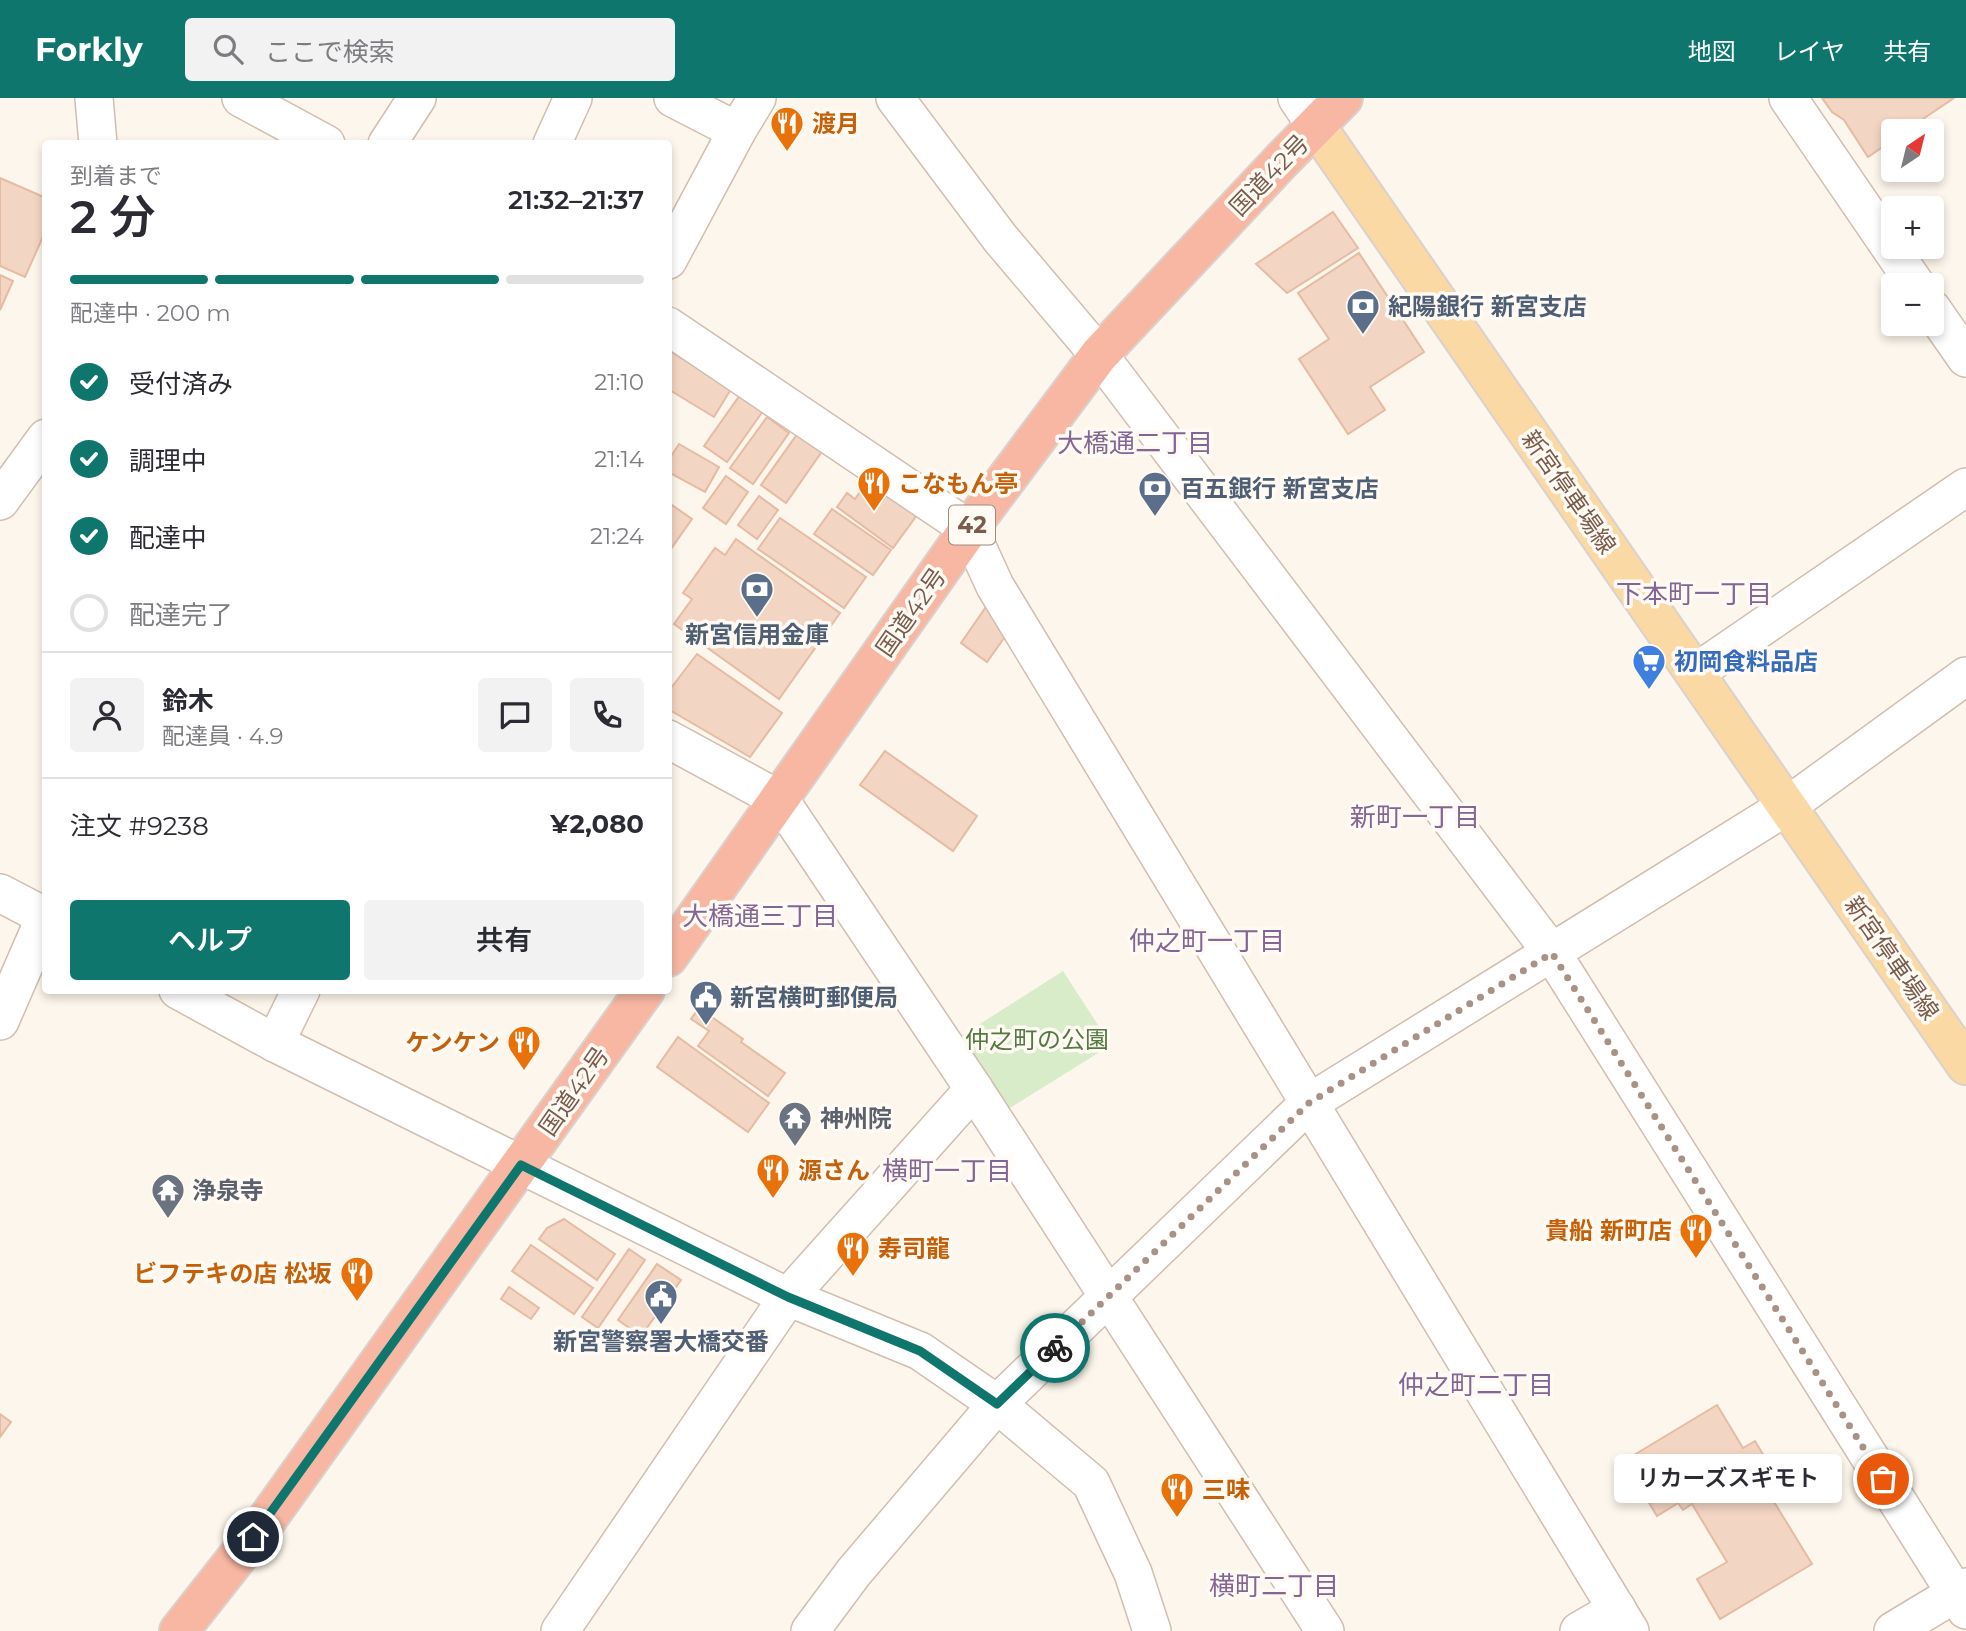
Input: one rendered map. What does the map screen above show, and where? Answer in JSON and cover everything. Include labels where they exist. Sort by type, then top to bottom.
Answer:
[{"type":"highway","name":"国道42号","points":[[672,951],[969,529],[1099,355],[1314,107],[1343,98]]},
{"type":"highway","name":"国道42号","points":[[179,1631],[268,1518],[642,994]]},
{"type":"main road","name":"新宮停車場線","points":[[1314,107],[1695,673],[1966,1065]]},
{"type":"street","points":[[94,98],[98,140]]},
{"type":"street","points":[[241,98],[319,140]]},
{"type":"street","points":[[390,140],[417,98]]},
{"type":"street","points":[[554,140],[573,98]]},
{"type":"street","points":[[673,98],[737,131]]},
{"type":"street","points":[[672,253],[757,98]]},
{"type":"street","points":[[895,98],[1000,238],[1099,355],[1552,953],[1962,1597],[1893,1631]]},
{"type":"street","points":[[1314,107],[1359,98]]},
{"type":"street","points":[[1788,98],[1908,273]]},
{"type":"street","points":[[1944,326],[1966,358]]},
{"type":"street","points":[[672,329],[969,529],[995,586],[1623,1620],[1579,1631]]},
{"type":"street","points":[[0,501],[42,443]]},
{"type":"street","points":[[1695,673],[1966,488]]},
{"type":"street","points":[[810,1631],[854,1572],[997,1404],[1309,1103],[1787,806],[1966,676]]},
{"type":"street","points":[[672,741],[780,800],[974,1089],[1325,1631]]},
{"type":"street","points":[[0,893],[42,915]]},
{"type":"street","points":[[0,1021],[42,924]]},
{"type":"street","points":[[185,994],[275,1043],[788,1297],[920,1351],[997,1404],[1091,1483],[1133,1573],[1152,1631]]},
{"type":"street","points":[[275,1043],[299,994]]},
{"type":"street","points":[[560,1631],[788,1297],[974,1089]]},
{"type":"green space","name":"仲之町の公園","points":[[1063,971],[1111,1045],[997,1116],[950,1043]]},
{"type":"building","points":[[1822,98],[1954,98],[1923,119],[1881,119],[1881,148],[1868,157],[1844,120],[1832,112]]},
{"type":"building","points":[[0,178],[42,196],[42,239],[25,277],[0,266]]},
{"type":"building","points":[[1333,212],[1358,248],[1287,293],[1256,264]]},
{"type":"building","points":[[1359,253],[1424,352],[1370,387],[1385,410],[1348,434],[1299,359],[1329,339],[1298,293]]},
{"type":"building","points":[[0,275],[13,281],[0,310]]},
{"type":"building","points":[[672,352],[731,389],[714,417],[672,391]]},
{"type":"building","points":[[740,395],[763,411],[727,462],[704,446]]},
{"type":"building","points":[[767,417],[789,433],[753,484],[730,468]]},
{"type":"building","points":[[798,433],[823,450],[786,503],[761,485]]},
{"type":"building","points":[[679,444],[719,467],[705,492],[672,474],[672,455]]},
{"type":"building","points":[[726,476],[748,492],[726,524],[703,508]]},
{"type":"building","points":[[868,481],[917,515],[893,548],[837,507],[847,493],[855,499]]},
{"type":"building","points":[[759,496],[778,510],[757,539],[738,525]]},
{"type":"building","points":[[672,505],[692,519],[672,547]]},
{"type":"building","points":[[832,509],[891,550],[873,575],[814,534]]},
{"type":"building","points":[[780,518],[866,577],[844,608],[758,549]]},
{"type":"building","name":"新宮信用金庫","points":[[736,539],[840,613],[779,699],[674,624],[692,599],[683,593],[715,548],[725,555]]},
{"type":"building","points":[[990,601],[1009,631],[987,662],[961,643]]},
{"type":"building","points":[[697,654],[782,713],[750,757],[672,711],[672,687]]},
{"type":"building","points":[[885,751],[977,816],[953,851],[860,785]]},
{"type":"building","points":[[699,1008],[785,1073],[768,1096],[698,1046],[709,1031],[691,1019]]},
{"type":"building","points":[[678,1037],[769,1103],[748,1132],[657,1067]]},
{"type":"building","points":[[564,1219],[615,1254],[597,1280],[539,1239],[547,1228]]},
{"type":"building","points":[[531,1245],[593,1288],[574,1314],[512,1271]]},
{"type":"building","points":[[629,1249],[645,1260],[598,1328],[582,1317]]},
{"type":"building","points":[[657,1264],[681,1280],[641,1336],[618,1320]]},
{"type":"building","points":[[509,1287],[539,1308],[531,1319],[501,1299]]},
{"type":"building","points":[[1717,1405],[1743,1448],[1755,1441],[1778,1479],[1765,1487],[1812,1564],[1720,1619],[1697,1579],[1727,1562],[1692,1504],[1683,1510],[1678,1503],[1657,1516],[1624,1461]]},
{"type":"building","points":[[0,1414],[11,1422],[0,1437]]},
{"type":"way so far","points":[[1055,1348],[1309,1103],[1552,953],[1883,1479]]},
{"type":"place","name":"渡月","points":[[787,153]]},
{"type":"place","name":"紀陽銀行 新宮支店","points":[[1363,336]]},
{"type":"place","name":"こなもん亭","points":[[874,513]]},
{"type":"place","name":"百五銀行 新宮支店","points":[[1155,518]]},
{"type":"place","name":"新宮信用金庫","points":[[757,619]]},
{"type":"place","name":"初岡食料品店","points":[[1649,691]]},
{"type":"place","name":"新宮横町郵便局","points":[[706,1027]]},
{"type":"place","name":"ケンケン","points":[[524,1072]]},
{"type":"place","name":"神州院","points":[[795,1148]]},
{"type":"place","name":"源さん","points":[[773,1200]]},
{"type":"place","name":"浄泉寺","points":[[168,1220]]},
{"type":"place","name":"貴船 新町店","points":[[1696,1260]]},
{"type":"place","name":"寿司龍","points":[[853,1278]]},
{"type":"place","name":"ビフテキの店 松坂","points":[[357,1303]]},
{"type":"place","name":"新宮警察署大橋交番","points":[[661,1326]]},
{"type":"place","name":"リカーズスギモト","points":[[1883,1479]]},
{"type":"place","name":"三味","points":[[1177,1519]]},
{"type":"district","name":"大橋通二丁目","points":[[1135,443]]},
{"type":"district","name":"下本町一丁目","points":[[1694,594]]},
{"type":"district","name":"新町一丁目","points":[[1415,817]]},
{"type":"district","name":"大橋通三丁目","points":[[760,916]]},
{"type":"district","name":"仲之町一丁目","points":[[1207,941]]},
{"type":"district","name":"横町一丁目","points":[[947,1171]]},
{"type":"district","name":"仲之町二丁目","points":[[1476,1385]]},
{"type":"district","name":"横町二丁目","points":[[1274,1586]]},
{"type":"route","points":[[253,1537],[521,1165],[788,1297],[920,1351],[997,1404],[1055,1348]]}]
